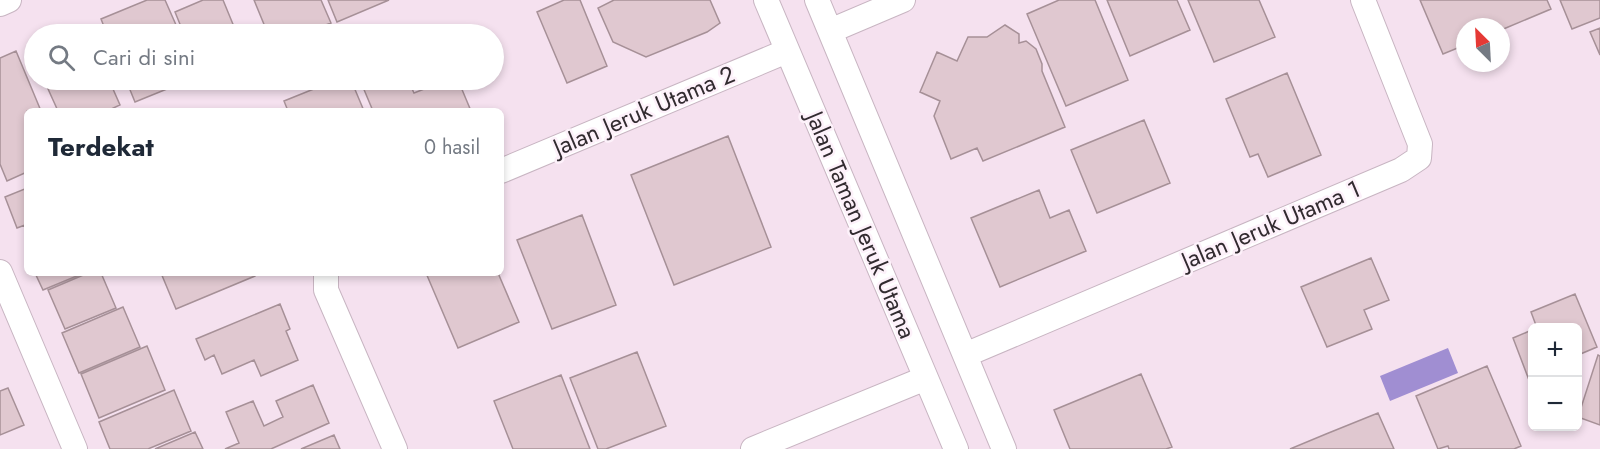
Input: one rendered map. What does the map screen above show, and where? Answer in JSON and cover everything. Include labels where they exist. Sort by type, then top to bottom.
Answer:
[{"type":"street","points":[[0,4],[9,0]]},
{"type":"street","name":"Jalan Taman Jeruk Utama","points":[[766,0],[956,449]]},
{"type":"street","name":"Jalan Taman Jeruk Utama","points":[[817,0],[1004,449]]},
{"type":"street","points":[[830,31],[903,0]]},
{"type":"street","name":"Jalan Jeruk Utama 1","points":[[965,355],[1401,170],[1419,158],[1420,144],[1363,0]]},
{"type":"street","name":"Jalan Jeruk Utama 2","points":[[504,170],[787,51]]},
{"type":"street","points":[[326,276],[326,290],[395,449]]},
{"type":"street","points":[[3,287],[75,449]]},
{"type":"street","points":[[753,449],[926,378]]},
{"type":"shaded area","points":[[1448,348],[1458,373],[1390,401],[1380,376]]},
{"type":"building","points":[[147,0],[165,0],[176,24],[103,24],[101,19]]},
{"type":"building","points":[[203,0],[223,0],[233,24],[180,24],[175,12]]},
{"type":"building","points":[[254,0],[321,0],[331,23],[328,24],[264,24]]},
{"type":"building","points":[[328,0],[389,0],[337,22]]},
{"type":"building","points":[[564,0],[580,0],[607,66],[567,83],[537,12]]},
{"type":"building","points":[[614,0],[710,0],[720,23],[707,32],[646,57],[613,42],[598,8]]},
{"type":"building","points":[[1059,0],[1095,0],[1128,80],[1066,106],[1027,14]]},
{"type":"building","points":[[1107,0],[1177,0],[1190,30],[1130,56]]},
{"type":"building","points":[[1188,0],[1259,0],[1275,37],[1214,62]]},
{"type":"building","points":[[1420,0],[1547,0],[1551,9],[1510,26],[1510,18],[1456,18],[1456,49],[1443,54]]},
{"type":"building","points":[[1560,0],[1600,0],[1600,18],[1572,29]]},
{"type":"building","points":[[1005,25],[1019,34],[1019,43],[1026,41],[1036,49],[1042,64],[1042,71],[1065,127],[983,161],[977,148],[951,159],[934,116],[940,101],[920,92],[937,52],[957,61],[968,37],[987,37]]},
{"type":"building","points":[[1600,28],[1600,55],[1590,32]]},
{"type":"building","points":[[16,51],[24,70],[24,90],[32,90],[40,108],[24,108],[24,173],[7,181],[0,164],[0,58]]},
{"type":"building","points":[[1287,73],[1321,155],[1268,177],[1258,154],[1250,157],[1226,99]]},
{"type":"building","points":[[49,90],[113,90],[120,105],[114,108],[57,108]]},
{"type":"building","points":[[130,90],[164,90],[135,102]]},
{"type":"building","points":[[311,90],[355,90],[363,108],[287,108],[284,101]]},
{"type":"building","points":[[364,90],[413,90],[414,93],[422,90],[462,90],[470,108],[372,108]]},
{"type":"building","points":[[1144,120],[1170,183],[1097,213],[1071,150]]},
{"type":"building","points":[[728,136],[771,247],[674,285],[631,175]]},
{"type":"building","points":[[24,189],[24,225],[17,228],[5,197]]},
{"type":"building","points":[[1039,190],[1050,218],[1069,210],[1086,251],[1000,287],[971,218]]},
{"type":"building","points":[[582,215],[616,305],[552,329],[517,240]]},
{"type":"building","points":[[1371,258],[1389,300],[1364,310],[1372,329],[1327,347],[1301,287]]},
{"type":"building","points":[[36,276],[77,276],[43,290]]},
{"type":"building","points":[[81,276],[102,276],[116,308],[65,329],[48,290]]},
{"type":"building","points":[[162,276],[255,276],[176,309]]},
{"type":"building","points":[[427,276],[499,276],[519,322],[458,348]]},
{"type":"building","points":[[1575,294],[1597,347],[1582,353],[1582,323],[1535,323],[1531,312]]},
{"type":"building","points":[[280,304],[290,329],[286,331],[298,360],[261,376],[254,360],[222,374],[214,355],[205,360],[196,339]]},
{"type":"building","points":[[123,307],[140,347],[79,373],[62,333]]},
{"type":"building","points":[[1528,332],[1528,377],[1513,338]]},
{"type":"building","points":[[147,346],[165,390],[99,418],[81,374]]},
{"type":"building","points":[[637,352],[666,426],[606,449],[598,449],[570,378]]},
{"type":"building","points":[[1598,355],[1600,356],[1600,425],[1582,418],[1582,405]]},
{"type":"building","points":[[1487,366],[1521,446],[1514,449],[1449,449],[1448,446],[1438,449],[1416,396]]},
{"type":"building","points":[[1141,374],[1172,447],[1166,449],[1070,449],[1054,410]]},
{"type":"building","points":[[561,375],[590,449],[513,449],[494,401]]},
{"type":"building","points":[[313,385],[329,423],[271,449],[225,449],[239,443],[226,412],[253,401],[264,426],[283,417],[276,401]]},
{"type":"building","points":[[8,388],[24,425],[0,435],[0,391]]},
{"type":"building","points":[[174,390],[191,431],[148,449],[110,449],[99,422]]},
{"type":"building","points":[[1378,413],[1394,449],[1290,449],[1326,434]]},
{"type":"building","points":[[195,432],[203,449],[155,449]]},
{"type":"building","points":[[334,435],[340,449],[301,449]]}]
